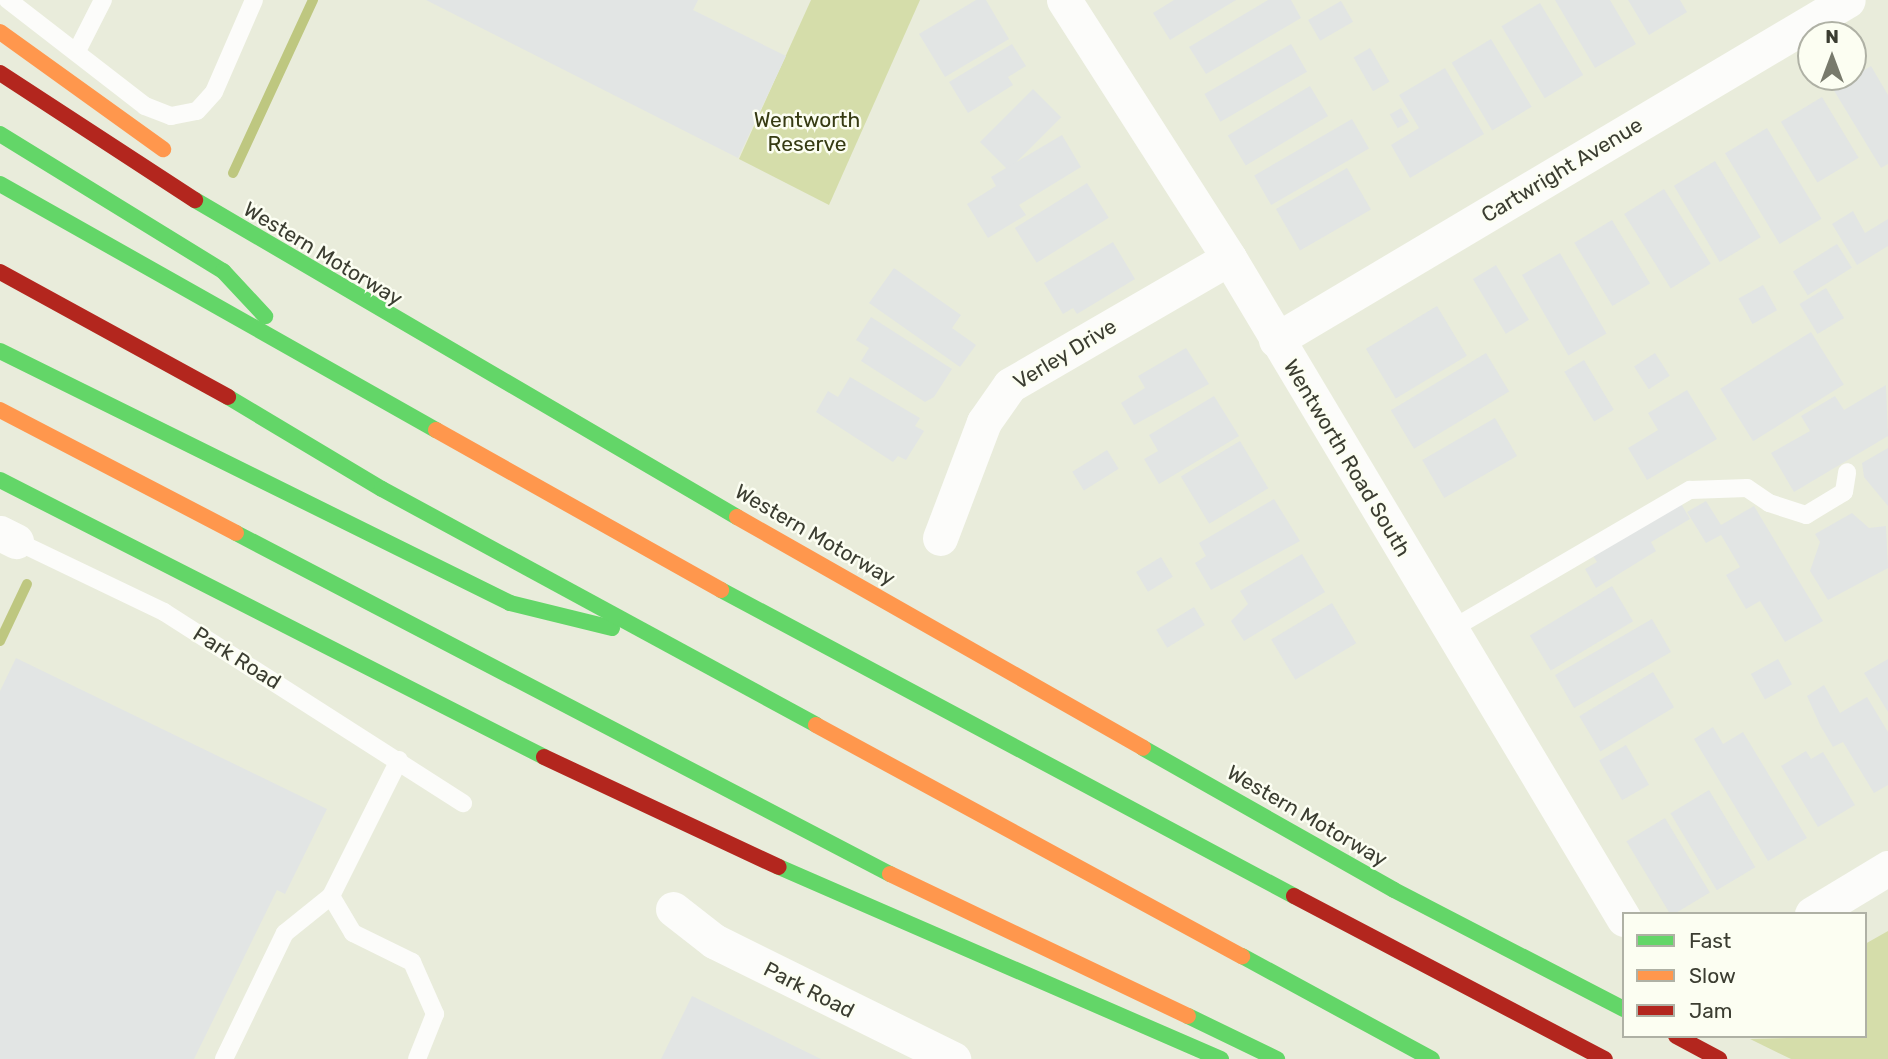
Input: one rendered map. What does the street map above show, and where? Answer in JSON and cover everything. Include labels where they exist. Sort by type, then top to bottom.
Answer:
[{"type":"highway","points":[[0,32],[181,161]]},
{"type":"highway","name":"Western Motorway","points":[[0,72],[242,231],[1394,890],[1622,1008]]},
{"type":"highway","points":[[0,134],[223,271],[289,343]]},
{"type":"highway","points":[[0,184],[211,298],[843,659],[1605,1059]]},
{"type":"highway","points":[[262,218],[538,398]]},
{"type":"highway","points":[[0,272],[178,367],[382,489],[1432,1059]]},
{"type":"highway","points":[[0,351],[148,430],[510,604],[662,640]]},
{"type":"highway","points":[[0,410],[901,880],[1277,1059]]},
{"type":"highway","points":[[0,480],[653,812],[1221,1059]]},
{"type":"highway","points":[[1680,1038],[1720,1059]]},
{"type":"street","name":"Wentworth Road South","points":[[1064,0],[1229,258],[1622,916]]},
{"type":"street","name":"Cartwright Avenue","points":[[1276,340],[1848,0]]},
{"type":"street","name":"Verley Drive","points":[[940,538],[984,422],[1010,385],[1229,258]]},
{"type":"street","points":[[1815,912],[1888,868]]},
{"type":"street","name":"Park Road","points":[[673,909],[714,941],[940,1056]]},
{"type":"lane","points":[[8,0],[145,106],[171,116],[197,111],[214,92],[254,0]]},
{"type":"lane","points":[[77,51],[103,0]]},
{"type":"lane","points":[[1450,630],[1690,490],[1747,488],[1769,503],[1806,515],[1843,492],[1847,472]]},
{"type":"lane","name":"Park Road","points":[[8,537],[164,612],[463,803]]},
{"type":"lane","points":[[224,1059],[285,933],[331,895],[399,760]]},
{"type":"lane","points":[[331,895],[353,933],[412,962],[435,1014],[417,1059]]},
{"type":"green space","name":"Wentworth Reserve","points":[[811,0],[920,0],[829,205],[739,159]]},
{"type":"green space","points":[[1888,931],[1888,1059],[1791,1059],[1750,1039],[1867,1038],[1867,943]]},
{"type":"building","points":[[426,0],[698,0],[693,10],[786,56],[738,158]]},
{"type":"building","points":[[976,0],[986,0],[1009,39],[945,77],[919,34]]},
{"type":"building","points":[[1174,0],[1236,0],[1170,40],[1153,13]]},
{"type":"building","points":[[1268,0],[1291,0],[1301,18],[1206,74],[1189,47]]},
{"type":"building","points":[[1555,0],[1610,0],[1636,44],[1595,68]]},
{"type":"building","points":[[1628,0],[1680,0],[1687,12],[1649,35]]},
{"type":"building","points":[[1341,1],[1353,22],[1320,41],[1308,20]]},
{"type":"building","points":[[1540,3],[1583,75],[1545,98],[1501,26]]},
{"type":"building","points":[[1491,39],[1532,107],[1492,130],[1452,63]]},
{"type":"building","points":[[1012,44],[1026,66],[1008,77],[1013,85],[968,113],[949,82]]},
{"type":"building","points":[[1291,44],[1307,72],[1220,122],[1204,94]]},
{"type":"building","points":[[1370,48],[1390,82],[1373,91],[1354,58]]},
{"type":"building","points":[[1871,66],[1888,95],[1888,164],[1881,168],[1834,91],[1867,91],[1867,68]]},
{"type":"building","points":[[1445,68],[1484,134],[1410,178],[1391,145],[1419,128],[1399,95]]},
{"type":"building","points":[[1310,86],[1328,116],[1246,165],[1228,135]]},
{"type":"building","points":[[1033,89],[1061,117],[1008,170],[980,142]]},
{"type":"building","points":[[1822,97],[1859,158],[1817,183],[1781,122]]},
{"type":"building","points":[[1401,108],[1409,122],[1398,128],[1390,114]]},
{"type":"building","points":[[1352,119],[1369,148],[1271,205],[1254,176]]},
{"type":"building","points":[[1767,128],[1822,219],[1780,244],[1725,153]]},
{"type":"building","points":[[1062,135],[1081,167],[1019,205],[1026,215],[988,238],[967,204],[996,186],[991,177]]},
{"type":"building","points":[[1715,161],[1761,237],[1720,262],[1674,186]]},
{"type":"building","points":[[1347,168],[1371,210],[1300,251],[1276,209]]},
{"type":"building","points":[[1087,183],[1109,218],[1037,263],[1015,228]]},
{"type":"building","points":[[1664,189],[1711,264],[1671,289],[1624,214]]},
{"type":"building","points":[[1853,211],[1865,233],[1888,219],[1888,246],[1857,265],[1832,224]]},
{"type":"building","points":[[1612,220],[1650,283],[1612,306],[1574,243]]},
{"type":"building","points":[[1113,242],[1135,279],[1077,314],[1073,308],[1063,314],[1044,283]]},
{"type":"building","points":[[1837,244],[1852,268],[1808,295],[1793,272]]},
{"type":"building","points":[[1560,253],[1606,334],[1568,356],[1522,275]]},
{"type":"building","points":[[1496,265],[1529,320],[1506,334],[1473,279]]},
{"type":"building","points":[[894,268],[961,315],[952,328],[976,345],[960,367],[869,303]]},
{"type":"building","points":[[1763,285],[1777,310],[1753,324],[1739,299]]},
{"type":"building","points":[[1826,288],[1844,318],[1817,334],[1799,304]]},
{"type":"building","points":[[1437,306],[1467,356],[1396,398],[1366,349]]},
{"type":"building","points":[[871,317],[952,369],[934,397],[925,402],[861,361],[869,348],[856,340]]},
{"type":"building","points":[[1811,332],[1844,385],[1753,441],[1720,389]]},
{"type":"building","points":[[1186,348],[1209,384],[1134,425],[1121,403],[1145,388],[1138,376]]},
{"type":"building","points":[[1486,353],[1509,392],[1414,449],[1391,410]]},
{"type":"building","points":[[1655,353],[1670,376],[1649,389],[1634,367]]},
{"type":"building","points":[[1584,360],[1614,410],[1594,422],[1564,372]]},
{"type":"building","points":[[850,377],[920,418],[915,426],[924,431],[906,460],[898,456],[893,462],[816,412],[828,391],[838,397]]},
{"type":"building","points":[[1886,385],[1888,436],[1794,492],[1771,453],[1810,431],[1801,416],[1835,396],[1844,410]]},
{"type":"building","points":[[1687,390],[1717,439],[1647,480],[1628,448],[1658,430],[1648,413]]},
{"type":"building","points":[[1214,396],[1239,436],[1159,484],[1144,459],[1158,451],[1149,435]]},
{"type":"building","points":[[1495,418],[1517,456],[1444,498],[1422,460]]},
{"type":"building","points":[[1240,441],[1268,488],[1209,524],[1181,477]]},
{"type":"building","points":[[1888,448],[1888,506],[1864,477],[1862,463]]},
{"type":"building","points":[[1107,450],[1119,469],[1084,490],[1072,472]]},
{"type":"building","points":[[1274,499],[1300,541],[1211,590],[1195,563],[1206,556],[1199,543]]},
{"type":"building","points":[[1706,501],[1721,525],[1754,506],[1823,621],[1785,642],[1760,601],[1746,609],[1726,575],[1740,567],[1721,535],[1706,543],[1687,512]]},
{"type":"building","points":[[1680,502],[1690,519],[1651,542],[1656,551],[1596,588],[1585,569],[1597,562],[1592,554]]},
{"type":"building","points":[[1852,513],[1869,528],[1886,526],[1888,568],[1828,600],[1810,571],[1820,542],[1815,534]]},
{"type":"building","points":[[1302,554],[1325,592],[1244,641],[1231,621],[1248,604],[1240,591]]},
{"type":"building","points":[[1161,557],[1173,577],[1148,592],[1136,572]]},
{"type":"building","points":[[1612,586],[1633,621],[1551,671],[1530,635]]},
{"type":"building","points":[[1332,603],[1356,643],[1295,680],[1271,640]]},
{"type":"building","points":[[1194,607],[1205,625],[1167,648],[1156,630]]},
{"type":"building","points":[[1652,619],[1671,652],[1574,708],[1555,675]]},
{"type":"building","points":[[16,658],[327,809],[285,894],[277,890],[194,1059],[0,1059],[0,691]]},
{"type":"building","points":[[1778,659],[1792,684],[1765,699],[1751,674]]},
{"type":"building","points":[[1888,659],[1888,712],[1864,673]]},
{"type":"building","points":[[1653,672],[1674,707],[1600,751],[1579,716]]},
{"type":"building","points":[[1824,685],[1840,713],[1867,697],[1888,732],[1888,785],[1874,793],[1843,742],[1833,747],[1820,725],[1807,696]]},
{"type":"building","points":[[1713,727],[1723,744],[1743,732],[1807,838],[1768,861],[1694,739]]},
{"type":"building","points":[[1626,745],[1649,785],[1622,800],[1599,760]]},
{"type":"building","points":[[1806,751],[1811,759],[1823,752],[1855,805],[1818,827],[1781,766]]},
{"type":"building","points":[[1709,790],[1755,867],[1717,890],[1670,813]]},
{"type":"building","points":[[1665,818],[1710,893],[1677,912],[1669,912],[1626,841]]},
{"type":"building","points":[[692,996],[821,1059],[661,1059]]},
{"type":"waterway","points":[[233,173],[313,0]]},
{"type":"waterway","points":[[0,641],[27,584]]},
{"type":"traffic: fast","points":[[0,134],[223,271],[265,316]]},
{"type":"traffic: fast","points":[[0,184],[436,430]]},
{"type":"traffic: fast","points":[[195,200],[737,517]]},
{"type":"traffic: fast","points":[[0,351],[510,603],[612,628]]},
{"type":"traffic: fast","points":[[228,397],[382,489],[816,725]]},
{"type":"traffic: fast","points":[[0,480],[544,757]]},
{"type":"traffic: fast","points":[[236,533],[890,874]]},
{"type":"traffic: fast","points":[[721,590],[1294,896]]},
{"type":"traffic: fast","points":[[1143,748],[1394,890],[1622,1008]]},
{"type":"traffic: fast","points":[[779,867],[1221,1059]]},
{"type":"traffic: fast","points":[[1242,956],[1432,1059]]},
{"type":"traffic: fast","points":[[1188,1016],[1277,1059]]},
{"type":"traffic: slow","points":[[0,32],[163,149]]},
{"type":"traffic: slow","points":[[0,410],[236,533]]},
{"type":"traffic: slow","points":[[436,430],[721,590]]},
{"type":"traffic: slow","points":[[737,517],[1143,748]]},
{"type":"traffic: slow","points":[[816,725],[1242,956]]},
{"type":"traffic: slow","points":[[890,874],[1188,1016]]},
{"type":"traffic: jam","points":[[0,73],[195,200]]},
{"type":"traffic: jam","points":[[0,272],[228,397]]},
{"type":"traffic: jam","points":[[544,757],[779,867]]},
{"type":"traffic: jam","points":[[1294,896],[1605,1059]]},
{"type":"traffic: jam","points":[[1680,1038],[1719,1059]]}]
